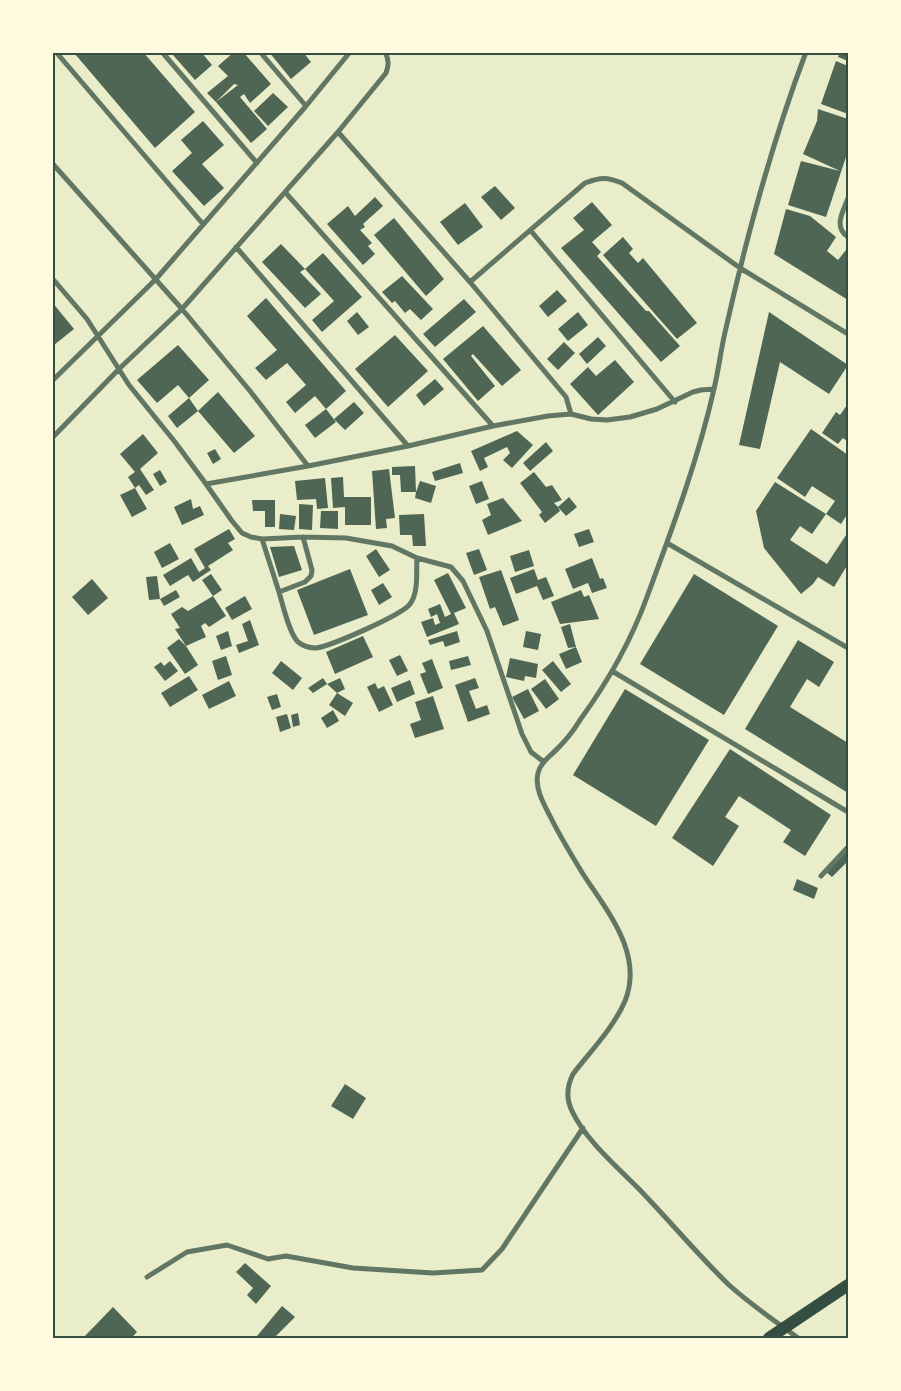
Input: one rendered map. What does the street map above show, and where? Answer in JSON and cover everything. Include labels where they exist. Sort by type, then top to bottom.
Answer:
[{"type":"main road","points":[[769,1338],[848,1285]]},
{"type":"street","points":[[56,52],[203,224]]},
{"type":"street","points":[[162,52],[257,162]]},
{"type":"street","points":[[260,52],[306,106]]},
{"type":"street","points":[[52,381],[156,279],[306,106],[350,52]]},
{"type":"street","points":[[52,438],[119,369],[182,309],[338,132],[386,73],[389,60],[386,52]]},
{"type":"street","points":[[798,1338],[731,1286],[690,1245],[582,1128],[571,1109],[568,1084],[572,1074],[618,1014],[626,998],[629,984],[629,968],[623,937],[615,920],[582,873],[559,835],[540,796],[537,784],[538,772],[544,762],[572,732],[595,700],[612,671],[642,610],[667,543],[687,483],[714,389],[740,268],[785,106],[806,52]]},
{"type":"street","points":[[338,132],[470,282],[566,397],[571,414]]},
{"type":"street","points":[[52,163],[182,309],[250,391],[308,466]]},
{"type":"street","points":[[470,282],[586,183],[602,178],[610,179],[622,183],[740,268],[848,334]]},
{"type":"street","points":[[285,192],[493,426]]},
{"type":"street","points":[[848,198],[839,224],[842,232],[848,236]]},
{"type":"street","points":[[531,231],[675,402]]},
{"type":"street","points":[[236,247],[408,446]]},
{"type":"street","points":[[52,278],[86,319],[129,385],[175,442],[242,533],[262,539],[346,538],[392,546],[417,558],[451,567],[463,581],[487,631],[522,734],[531,752],[544,762]]},
{"type":"street","points":[[206,484],[308,466],[548,416],[571,414],[591,419],[607,420],[630,417],[675,402],[693,392],[714,389]]},
{"type":"street","points":[[279,592],[306,582],[311,576],[312,570],[304,537]]},
{"type":"street","points":[[262,539],[294,636],[306,647],[314,648],[326,646],[394,615],[409,606],[416,585],[417,558]]},
{"type":"street","points":[[667,543],[848,648]]},
{"type":"street","points":[[612,671],[848,812]]},
{"type":"street","points":[[821,876],[848,847]]},
{"type":"street","points":[[147,1277],[187,1252],[227,1246],[268,1258],[286,1256],[353,1268],[433,1273],[482,1270],[502,1249],[582,1128]]},
{"type":"building","points":[[76,52],[143,52],[195,112],[155,148],[75,54]]},
{"type":"building","points":[[176,52],[201,52],[212,65],[195,80],[173,55]]},
{"type":"building","points":[[234,52],[243,52],[271,84],[250,103],[244,94],[240,97],[267,129],[251,143],[207,93],[228,76],[218,66]],"holes":[[[234,84],[238,85],[216,102]]]},
{"type":"building","points":[[269,52],[303,52],[311,62],[291,79]]},
{"type":"building","points":[[840,52],[848,52],[848,61],[838,57]]},
{"type":"building","points":[[836,61],[848,66],[848,114],[821,104]]},
{"type":"building","points":[[273,93],[288,107],[268,126],[254,111]]},
{"type":"building","points":[[818,109],[848,119],[848,151],[826,217],[788,205],[801,161],[840,171],[803,154],[817,121]]},
{"type":"building","points":[[203,121],[224,145],[202,164],[224,188],[204,206],[172,171],[192,153],[181,140]]},
{"type":"building","points":[[495,186],[515,208],[501,220],[481,197]]},
{"type":"building","points":[[375,197],[383,206],[363,224],[365,227],[360,230],[372,243],[368,246],[375,254],[363,265],[327,224],[348,206],[355,216]]},
{"type":"building","points":[[592,202],[612,225],[592,242],[601,252],[597,256],[680,346],[661,362],[561,248],[584,230],[573,218]]},
{"type":"building","points":[[465,203],[483,227],[458,245],[440,222]]},
{"type":"building","points":[[786,209],[810,216],[836,237],[827,251],[838,260],[846,250],[848,252],[848,300],[774,254]]},
{"type":"building","points":[[394,218],[444,279],[426,296],[374,235]]},
{"type":"building","points":[[623,237],[633,249],[629,253],[638,263],[643,258],[697,323],[677,339],[603,255]]},
{"type":"building","points":[[281,244],[305,269],[300,272],[321,294],[305,308],[262,262]]},
{"type":"building","points":[[323,253],[362,297],[322,332],[312,320],[334,301],[305,269]]},
{"type":"building","points":[[402,276],[433,309],[421,320],[410,309],[405,313],[395,301],[392,303],[382,292]]},
{"type":"building","points":[[557,290],[567,301],[548,317],[539,306]]},
{"type":"building","points":[[266,298],[346,391],[326,409],[315,396],[295,413],[286,402],[306,385],[287,363],[266,380],[255,368],[277,350],[247,316]]},
{"type":"building","points":[[464,299],[476,312],[435,347],[423,334]]},
{"type":"building","points":[[52,302],[74,329],[54,345],[52,343]]},
{"type":"building","points":[[357,312],[369,327],[358,335],[347,321]]},
{"type":"building","points":[[578,312],[588,325],[568,341],[558,329]]},
{"type":"building","points":[[769,312],[848,365],[829,394],[780,362],[760,449],[739,445]]},
{"type":"building","points":[[483,326],[521,370],[502,386],[473,354],[471,356],[495,386],[478,401],[443,359]]},
{"type":"building","points":[[395,335],[428,371],[388,407],[355,369]]},
{"type":"building","points":[[598,337],[606,346],[587,364],[579,354]]},
{"type":"building","points":[[564,342],[575,353],[558,370],[547,359]]},
{"type":"building","points":[[178,345],[209,380],[189,398],[178,385],[157,403],[137,380]]},
{"type":"building","points":[[615,360],[634,382],[598,415],[570,384],[588,367],[596,376]]},
{"type":"building","points":[[435,379],[444,389],[424,406],[416,395]]},
{"type":"building","points":[[218,392],[255,436],[234,453],[198,411]]},
{"type":"building","points":[[189,398],[198,411],[177,428],[168,416]]},
{"type":"building","points":[[354,402],[364,413],[345,430],[334,419]]},
{"type":"building","points":[[847,405],[848,442],[843,438],[838,444],[822,433],[836,412],[840,415]]},
{"type":"building","points":[[326,409],[336,422],[315,438],[305,425]]},
{"type":"building","points":[[811,429],[848,455],[848,513],[841,524],[826,514],[835,501],[812,486],[805,497],[777,478]]},
{"type":"building","points":[[517,431],[533,445],[512,468],[503,460],[510,453],[507,447],[484,458],[488,467],[480,471],[471,451]]},
{"type":"building","points":[[143,434],[158,453],[140,469],[154,490],[146,495],[139,485],[135,488],[128,477],[135,472],[120,454]]},
{"type":"building","points":[[546,442],[553,451],[530,471],[523,463]]},
{"type":"building","points":[[215,449],[221,459],[213,464],[207,453]]},
{"type":"building","points":[[460,463],[463,473],[435,481],[432,472]]},
{"type":"building","points":[[415,466],[416,492],[401,492],[400,475],[392,475],[392,467]]},
{"type":"building","points":[[389,469],[395,518],[386,519],[387,528],[376,529],[372,471]]},
{"type":"building","points":[[160,470],[167,482],[160,486],[153,474]]},
{"type":"building","points":[[534,472],[546,487],[552,485],[562,500],[554,503],[560,511],[545,523],[539,515],[542,512],[520,483]]},
{"type":"building","points":[[343,477],[344,497],[371,497],[371,525],[345,525],[345,507],[333,508],[331,478]]},
{"type":"building","points":[[325,478],[328,508],[317,509],[316,499],[297,500],[295,481]]},
{"type":"building","points":[[420,481],[436,486],[431,503],[415,498]]},
{"type":"building","points":[[482,481],[489,499],[476,504],[469,486]]},
{"type":"building","points":[[775,482],[826,514],[812,534],[800,526],[790,540],[827,564],[846,535],[848,536],[848,564],[834,587],[818,577],[801,594],[764,548],[756,511]]},
{"type":"building","points":[[135,488],[147,509],[132,517],[120,495]]},
{"type":"building","points":[[569,497],[577,507],[566,516],[558,507]]},
{"type":"building","points":[[503,498],[522,521],[488,535],[482,520],[491,515],[487,504]]},
{"type":"building","points":[[191,499],[193,509],[200,506],[204,515],[182,525],[174,507]]},
{"type":"building","points":[[252,500],[275,500],[275,527],[265,527],[265,511],[253,511]]},
{"type":"building","points":[[299,504],[313,505],[312,530],[299,529]]},
{"type":"building","points":[[321,511],[338,511],[338,529],[320,528]]},
{"type":"building","points":[[280,514],[296,516],[294,530],[279,529]]},
{"type":"building","points":[[424,514],[426,546],[413,546],[412,535],[400,535],[399,515]]},
{"type":"building","points":[[229,529],[235,539],[228,543],[233,550],[208,566],[211,570],[193,582],[188,575],[170,586],[163,575],[191,558],[199,572],[205,568],[194,549]]},
{"type":"building","points":[[589,529],[594,542],[579,547],[574,534]]},
{"type":"building","points":[[170,543],[179,559],[162,568],[154,552]]},
{"type":"building","points":[[294,546],[302,570],[279,577],[270,547]]},
{"type":"building","points":[[376,549],[390,570],[379,577],[366,556]]},
{"type":"building","points":[[479,549],[487,570],[474,575],[466,553]]},
{"type":"building","points":[[529,550],[534,566],[515,572],[510,556]]},
{"type":"building","points":[[592,558],[600,579],[603,578],[607,588],[592,593],[588,583],[573,589],[565,569]]},
{"type":"building","points":[[350,569],[368,615],[314,635],[297,590]]},
{"type":"building","points":[[534,569],[538,580],[546,577],[554,596],[543,600],[537,586],[516,594],[510,578]]},
{"type":"building","points":[[501,570],[519,620],[503,626],[495,607],[490,609],[479,577]]},
{"type":"building","points":[[448,573],[466,608],[454,613],[459,624],[427,637],[421,622],[433,618],[435,625],[440,623],[437,614],[431,617],[428,609],[440,604],[445,617],[451,614],[434,580]]},
{"type":"building","points":[[211,574],[222,590],[213,596],[202,580]]},
{"type":"building","points":[[694,574],[778,626],[724,715],[640,664]]},
{"type":"building","points":[[157,576],[160,599],[149,600],[146,577]]},
{"type":"building","points":[[92,579],[108,598],[88,615],[72,597]]},
{"type":"building","points":[[383,583],[392,597],[379,605],[371,590]]},
{"type":"building","points":[[176,590],[180,597],[164,606],[160,599]]},
{"type":"building","points":[[581,590],[584,597],[589,595],[599,619],[560,624],[551,602]]},
{"type":"building","points":[[213,596],[226,616],[209,627],[205,623],[201,626],[206,637],[186,646],[175,629],[180,628],[171,614],[182,607],[188,611]]},
{"type":"building","points":[[245,596],[252,609],[232,620],[225,608]]},
{"type":"building","points":[[250,620],[259,645],[239,653],[236,645],[248,641],[242,624]]},
{"type":"building","points":[[570,624],[576,647],[568,648],[561,627]]},
{"type":"building","points":[[228,631],[232,646],[221,650],[216,636]]},
{"type":"building","points":[[457,631],[460,642],[445,647],[443,641],[430,645],[428,640]]},
{"type":"building","points":[[526,631],[541,634],[538,650],[523,647]]},
{"type":"building","points":[[363,636],[373,657],[335,674],[326,652]]},
{"type":"building","points":[[179,639],[186,646],[198,665],[185,674],[167,648]]},
{"type":"building","points":[[798,640],[834,662],[819,687],[807,679],[790,707],[848,743],[848,793],[745,729]]},
{"type":"building","points":[[576,647],[582,662],[566,669],[559,654]]},
{"type":"building","points":[[400,655],[408,671],[397,676],[389,660]]},
{"type":"building","points":[[226,656],[232,675],[218,680],[212,661]]},
{"type":"building","points":[[468,656],[471,665],[451,670],[449,661]]},
{"type":"building","points":[[510,658],[538,664],[536,678],[525,676],[524,681],[506,677]]},
{"type":"building","points":[[432,659],[443,688],[428,694],[420,674],[426,672],[422,663]]},
{"type":"building","points":[[170,661],[178,671],[165,681],[154,667],[161,662],[164,666]]},
{"type":"building","points":[[281,661],[302,678],[293,690],[272,673]]},
{"type":"building","points":[[553,661],[571,684],[561,692],[542,670]]},
{"type":"building","points":[[189,676],[198,690],[170,707],[161,693]]},
{"type":"building","points":[[323,678],[327,684],[313,693],[308,688]]},
{"type":"building","points":[[340,678],[345,689],[337,693],[327,684]]},
{"type":"building","points":[[475,678],[479,688],[469,691],[476,709],[487,705],[490,714],[468,722],[455,685]]},
{"type":"building","points":[[545,679],[559,699],[546,709],[531,689]]},
{"type":"building","points":[[410,680],[415,694],[397,702],[391,688]]},
{"type":"building","points":[[229,681],[236,696],[209,709],[202,695]]},
{"type":"building","points":[[375,683],[378,689],[384,686],[393,705],[379,712],[367,687]]},
{"type":"building","points":[[528,689],[539,711],[524,719],[512,697]]},
{"type":"building","points":[[625,689],[709,740],[656,826],[573,775]]},
{"type":"building","points":[[337,693],[353,703],[345,716],[329,705]]},
{"type":"building","points":[[277,694],[281,707],[272,710],[267,697]]},
{"type":"building","points":[[433,696],[444,729],[415,738],[410,724],[421,720],[415,702]]},
{"type":"building","points":[[333,710],[339,721],[327,728],[321,718]]},
{"type":"building","points":[[298,713],[300,725],[293,727],[291,715]]},
{"type":"building","points":[[287,714],[291,728],[280,732],[276,717]]},
{"type":"building","points":[[730,749],[831,815],[805,856],[783,842],[791,830],[739,796],[725,817],[739,826],[713,866],[672,838]]},
{"type":"building","points":[[848,849],[848,861],[832,877],[826,872]]},
{"type":"building","points":[[797,879],[818,888],[814,899],[793,890]]},
{"type":"building","points":[[345,1084],[366,1098],[353,1119],[331,1106]]},
{"type":"building","points":[[245,1263],[271,1286],[256,1304],[247,1295],[253,1288],[236,1272]]},
{"type":"building","points":[[282,1306],[295,1317],[274,1338],[259,1338],[257,1336]]},
{"type":"building","points":[[113,1307],[137,1332],[131,1338],[83,1338]]}]
